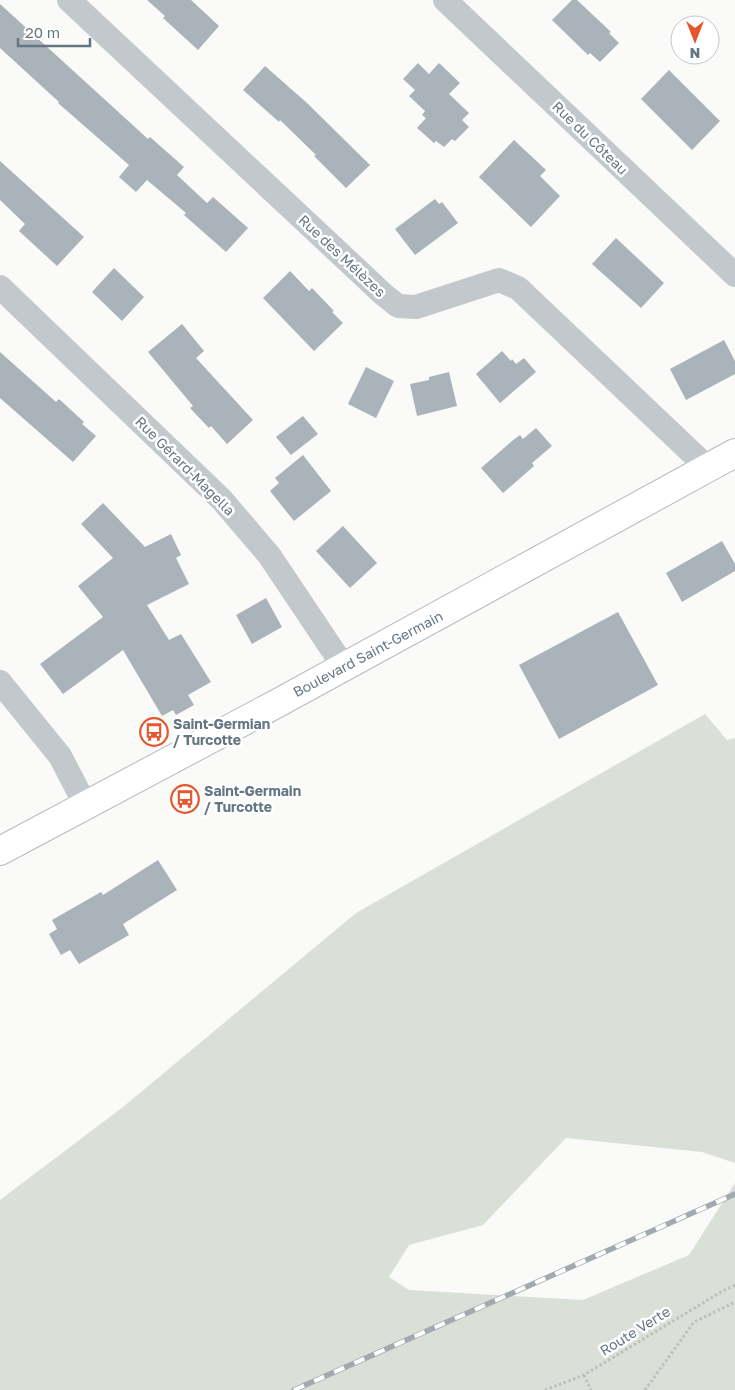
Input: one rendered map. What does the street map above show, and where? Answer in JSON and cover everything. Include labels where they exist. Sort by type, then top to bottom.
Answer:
[{"type":"main road","name":"Boulevard Saint-Germain","points":[[0,851],[344,667],[709,469],[735,453]]},
{"type":"street","name":"Rue des Mélèzes","points":[[69,0],[398,306],[416,306],[499,280],[518,288],[709,469]]},
{"type":"street","name":"Rue du Côteau","points":[[445,0],[735,275]]},
{"type":"street","name":"Rue Gérard-Magella","points":[[0,287],[222,500],[269,555],[344,667]]},
{"type":"street","points":[[0,682],[60,756],[86,806]]},
{"type":"path","name":"Route Verte","points":[[544,1390],[584,1375],[735,1285]]},
{"type":"path","points":[[645,1390],[694,1322],[735,1302]]},
{"type":"path","points":[[584,1375],[591,1390]]},
{"type":"shaded area","points":[[705,714],[727,740],[735,738],[735,1163],[702,1152],[566,1138],[483,1225],[409,1245],[389,1277],[409,1290],[583,1300],[689,1255],[735,1183],[735,1390],[0,1390],[0,1200],[123,1107],[356,913]]},
{"type":"building","points":[[147,0],[191,0],[219,26],[198,50],[163,18],[165,16]]},
{"type":"building","points":[[572,0],[577,0],[611,32],[609,33],[619,43],[600,62],[590,53],[588,55],[552,20]]},
{"type":"building","points":[[0,4],[148,139],[150,137],[184,167],[177,175],[207,203],[213,197],[248,228],[226,252],[184,215],[186,213],[147,180],[136,192],[119,177],[129,165],[58,103],[0,48]]},
{"type":"building","points":[[418,63],[429,74],[439,63],[460,83],[449,94],[469,113],[462,120],[469,127],[455,141],[452,139],[444,147],[436,141],[434,143],[417,128],[426,118],[422,115],[425,111],[409,96],[415,90],[403,79]]},
{"type":"building","points":[[265,66],[307,103],[370,165],[346,188],[280,120],[279,122],[243,90]]},
{"type":"building","points":[[669,70],[720,121],[692,150],[641,99]]},
{"type":"building","points":[[514,140],[546,170],[540,176],[560,196],[531,227],[479,177]]},
{"type":"building","points":[[0,161],[84,237],[57,266],[19,231],[25,224],[0,200]]},
{"type":"building","points":[[435,199],[439,204],[442,202],[458,223],[415,255],[395,229]]},
{"type":"building","points":[[616,238],[664,283],[641,308],[592,264]]},
{"type":"building","points":[[114,268],[144,297],[122,321],[92,292]]},
{"type":"building","points":[[290,271],[309,291],[312,288],[343,323],[314,351],[263,298]]},
{"type":"building","points":[[182,324],[204,351],[196,358],[253,420],[227,444],[211,426],[209,428],[190,408],[193,406],[148,352]]},
{"type":"building","points":[[724,340],[735,361],[735,374],[686,400],[670,369]]},
{"type":"building","points":[[502,351],[516,364],[524,358],[536,372],[500,403],[476,374]]},
{"type":"building","points":[[0,352],[56,402],[59,399],[96,436],[73,462],[0,398]]},
{"type":"building","points":[[366,367],[394,381],[376,418],[348,404]]},
{"type":"building","points":[[449,372],[457,406],[417,416],[410,384],[429,380],[429,377]]},
{"type":"building","points":[[303,416],[318,434],[291,455],[276,437]]},
{"type":"building","points":[[536,428],[552,446],[532,463],[534,466],[503,493],[481,468],[520,435],[523,439]]},
{"type":"building","points":[[303,455],[331,491],[294,521],[270,491],[279,483],[275,478]]},
{"type":"building","points":[[103,503],[145,547],[171,534],[181,555],[176,558],[189,584],[147,605],[169,640],[181,634],[211,682],[188,695],[194,705],[176,715],[173,710],[162,716],[123,650],[63,694],[40,664],[103,617],[78,586],[113,558],[81,524]]},
{"type":"building","points":[[343,526],[377,563],[350,588],[316,551]]},
{"type":"building","points":[[722,541],[735,564],[735,571],[682,602],[666,573]]},
{"type":"building","points":[[266,598],[282,627],[252,644],[236,615]]},
{"type":"building","points":[[618,612],[658,685],[559,739],[519,665]]},
{"type":"building","points":[[158,860],[177,890],[123,924],[129,935],[79,964],[70,950],[61,955],[49,934],[57,929],[52,920],[101,892],[103,895]]},
{"type":"railway","points":[[294,1390],[735,1194]]},
{"type":"place","name":"Saint-Germian / Turcotte","points":[[154,732]]},
{"type":"place","name":"Saint-Germain / Turcotte","points":[[185,799]]}]
